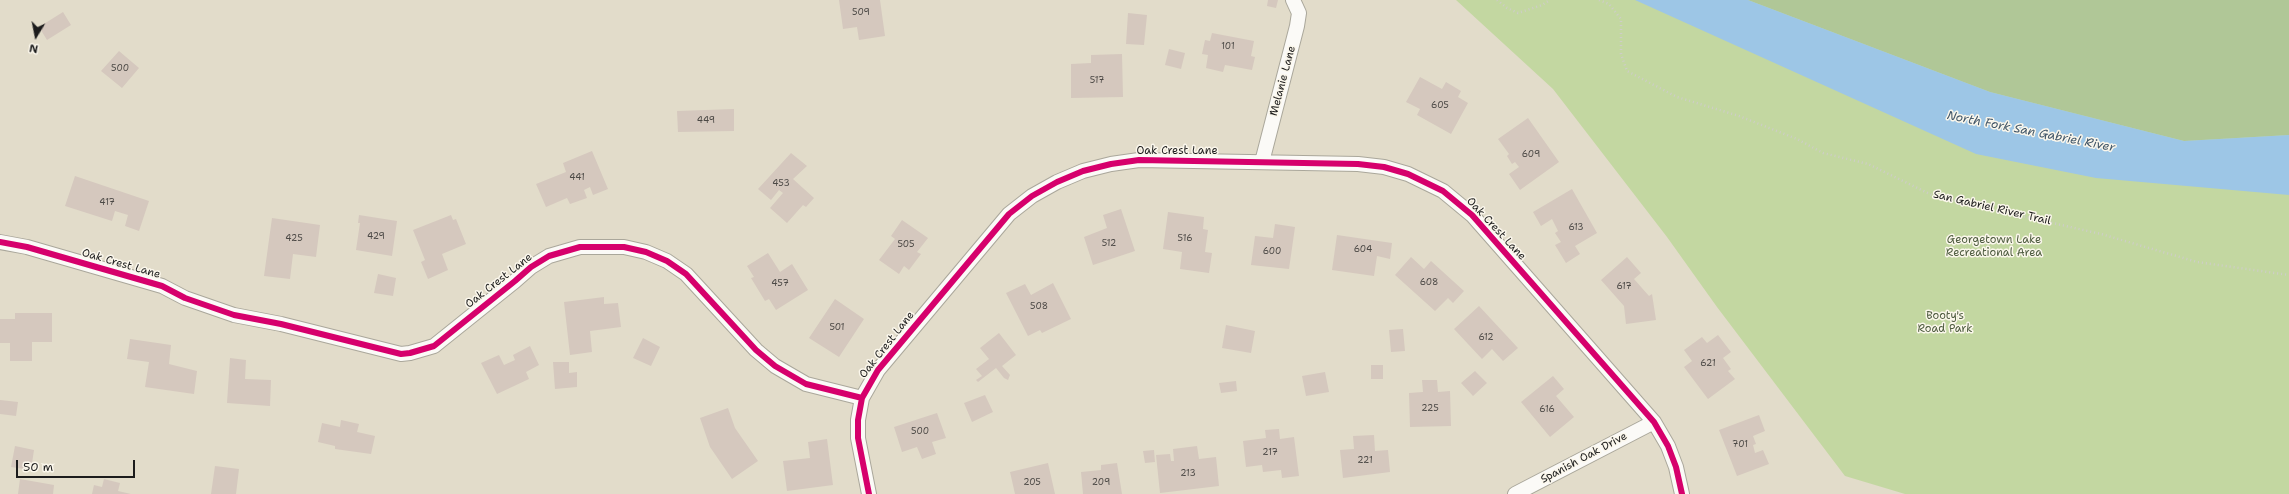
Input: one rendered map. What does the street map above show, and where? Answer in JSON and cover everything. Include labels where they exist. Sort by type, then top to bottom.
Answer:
[{"type":"street","name":"Melanie Lane","points":[[1262,162],[1297,26],[1299,13],[1293,0]]},
{"type":"street","name":"Oak Crest Lane","points":[[0,242],[27,247],[162,286],[209,308],[234,315],[281,324],[401,354],[434,346],[531,267],[549,256],[580,247],[624,247],[659,258],[686,274],[756,350],[775,366],[806,384],[862,398],[878,370],[999,224],[1032,196],[1056,182],[1090,169],[1139,160],[1358,164],[1384,167],[1420,178],[1443,191],[1472,215],[1654,422],[1668,446],[1676,467],[1682,494]]},
{"type":"street","points":[[862,398],[858,420],[858,438],[869,494]]},
{"type":"street","name":"Spanish Oak Drive","points":[[1515,494],[1654,422]]},
{"type":"path","points":[[1497,0],[1507,8],[1518,13],[1542,5],[1550,0]]},
{"type":"green space","name":"Booty's Road Park","points":[[1456,0],[2289,0],[2289,494],[1905,494],[1845,476],[1717,307],[1667,237],[1553,89]]},
{"type":"green space","points":[[1748,0],[2289,0],[2289,135],[2184,141],[1990,92]]},
{"type":"water","name":"North Fork San Gabriel River","points":[[1635,0],[1748,0],[1990,92],[2184,141],[2289,135],[2289,195],[2096,178],[1976,154]]},
{"type":"building","points":[[839,0],[880,0],[885,36],[859,40],[857,27],[843,29]]},
{"type":"building","points":[[1268,0],[1278,0],[1276,8],[1267,6]]},
{"type":"building","points":[[63,12],[71,25],[47,40],[39,27]]},
{"type":"building","points":[[1128,13],[1147,15],[1144,45],[1126,44]]},
{"type":"building","points":[[1212,33],[1254,41],[1251,56],[1255,57],[1252,70],[1225,65],[1223,72],[1206,68],[1208,55],[1202,54],[1205,40],[1210,41]]},
{"type":"building","points":[[1169,49],[1185,53],[1181,69],[1165,65]]},
{"type":"building","points":[[119,51],[139,68],[122,88],[101,71]]},
{"type":"building","points":[[1122,54],[1123,97],[1071,98],[1071,64],[1091,63],[1091,55]]},
{"type":"building","points":[[1420,77],[1442,89],[1446,82],[1461,91],[1458,97],[1468,103],[1451,134],[1417,115],[1420,109],[1406,102]]},
{"type":"building","points":[[734,109],[734,131],[678,132],[677,111]]},
{"type":"building","points":[[1528,118],[1559,162],[1520,190],[1509,174],[1519,167],[1515,162],[1512,164],[1507,156],[1509,154],[1498,139]]},
{"type":"building","points":[[592,151],[608,189],[593,195],[590,187],[584,190],[587,198],[570,204],[567,198],[546,207],[536,184],[566,172],[563,163]]},
{"type":"building","points":[[791,153],[807,166],[793,179],[814,198],[806,207],[803,205],[787,223],[770,208],[783,193],[779,190],[771,200],[758,189]]},
{"type":"building","points":[[75,176],[149,201],[139,231],[125,226],[128,215],[115,211],[112,221],[65,206]]},
{"type":"building","points":[[1572,189],[1597,233],[1575,246],[1580,254],[1566,263],[1555,245],[1561,242],[1555,233],[1558,231],[1552,219],[1541,226],[1533,212]]},
{"type":"building","points":[[1121,209],[1135,251],[1093,265],[1084,237],[1107,228],[1103,215]]},
{"type":"building","points":[[1168,212],[1204,217],[1203,229],[1208,230],[1205,252],[1212,253],[1209,273],[1180,269],[1182,252],[1163,249]]},
{"type":"building","points":[[359,215],[397,221],[392,256],[356,250],[360,223],[358,223]]},
{"type":"building","points":[[451,215],[453,220],[456,219],[466,244],[442,254],[448,270],[428,279],[421,262],[425,260],[413,230]]},
{"type":"building","points":[[272,218],[320,225],[316,257],[293,254],[290,279],[264,276]]},
{"type":"building","points":[[902,220],[928,238],[917,252],[921,254],[909,270],[904,266],[899,274],[879,260],[895,239],[891,236]]},
{"type":"building","points":[[1275,224],[1295,227],[1289,269],[1251,265],[1255,236],[1273,238]]},
{"type":"building","points":[[1337,235],[1392,243],[1390,259],[1377,256],[1374,276],[1332,270]]},
{"type":"building","points":[[768,253],[780,272],[792,264],[808,290],[776,310],[769,299],[765,301],[751,278],[754,277],[747,266]]},
{"type":"building","points":[[1411,257],[1424,269],[1431,261],[1464,291],[1453,303],[1448,298],[1435,311],[1395,275]]},
{"type":"building","points":[[1627,257],[1641,273],[1634,279],[1649,296],[1652,294],[1656,320],[1626,324],[1624,306],[1601,280]]},
{"type":"building","points":[[378,274],[396,278],[393,296],[374,293]]},
{"type":"building","points":[[1053,283],[1071,319],[1042,333],[1040,330],[1028,336],[1006,293],[1025,284],[1031,295]]},
{"type":"building","points":[[604,297],[604,304],[618,303],[621,327],[590,331],[592,352],[570,355],[564,302]]},
{"type":"building","points":[[835,299],[864,319],[839,357],[809,338]]},
{"type":"building","points":[[1479,306],[1518,348],[1503,361],[1492,349],[1482,359],[1454,329]]},
{"type":"building","points":[[15,313],[52,313],[52,342],[32,342],[32,361],[10,361],[10,343],[0,343],[0,319],[15,319]]},
{"type":"building","points":[[1226,325],[1255,331],[1251,353],[1222,348]]},
{"type":"building","points":[[1403,329],[1405,351],[1391,352],[1389,330]]},
{"type":"building","points":[[999,333],[1016,355],[1002,366],[1010,375],[1008,380],[1004,378],[996,368],[978,382],[976,380],[982,376],[976,369],[989,359],[980,348]]},
{"type":"building","points":[[1718,335],[1731,352],[1723,358],[1731,369],[1728,371],[1735,379],[1708,399],[1684,367],[1692,361],[1684,350],[1702,337],[1707,343]]},
{"type":"building","points":[[643,338],[660,347],[651,366],[633,358]]},
{"type":"building","points":[[130,339],[171,345],[169,364],[197,371],[194,394],[145,387],[149,362],[127,359]]},
{"type":"building","points":[[530,346],[539,365],[526,372],[529,379],[497,394],[481,363],[499,355],[504,365],[515,360],[513,355]]},
{"type":"building","points":[[230,358],[246,360],[245,379],[271,380],[270,406],[227,403]]},
{"type":"building","points":[[553,362],[569,362],[569,373],[577,372],[577,387],[555,389]]},
{"type":"building","points":[[1371,365],[1383,365],[1383,379],[1371,379]]},
{"type":"building","points":[[1475,371],[1487,383],[1473,396],[1461,383]]},
{"type":"building","points":[[1325,372],[1329,392],[1306,396],[1302,376]]},
{"type":"building","points":[[1553,376],[1564,389],[1556,396],[1574,417],[1550,437],[1521,402]]},
{"type":"building","points":[[1422,380],[1437,380],[1438,392],[1450,391],[1451,426],[1410,427],[1409,393],[1423,392]]},
{"type":"building","points":[[1236,381],[1237,391],[1221,393],[1219,383]]},
{"type":"building","points":[[985,395],[993,412],[972,422],[964,403]]},
{"type":"building","points":[[0,400],[18,402],[16,416],[0,414]]},
{"type":"building","points":[[728,408],[735,428],[758,461],[732,479],[710,447],[700,418]]},
{"type":"building","points":[[937,413],[946,438],[932,442],[936,454],[922,459],[917,447],[902,452],[894,427]]},
{"type":"building","points":[[1759,415],[1765,431],[1753,436],[1756,444],[1753,445],[1755,453],[1763,450],[1769,464],[1737,476],[1719,430]]},
{"type":"building","points":[[341,420],[359,424],[357,432],[375,436],[371,454],[335,449],[335,446],[318,442],[322,423],[340,427]]},
{"type":"building","points":[[1279,429],[1280,439],[1294,437],[1299,476],[1282,478],[1281,470],[1263,472],[1262,465],[1246,467],[1243,441],[1266,438],[1265,430]]},
{"type":"building","points":[[1374,435],[1375,451],[1388,450],[1390,472],[1343,478],[1340,450],[1354,449],[1353,436]]},
{"type":"building","points":[[827,439],[833,485],[787,491],[783,461],[810,458],[808,442]]},
{"type":"building","points":[[15,446],[34,450],[31,470],[11,467]]},
{"type":"building","points":[[1197,446],[1199,459],[1216,457],[1219,486],[1160,493],[1156,455],[1170,454],[1171,461],[1174,461],[1173,449]]},
{"type":"building","points":[[1154,450],[1155,462],[1145,463],[1143,451]]},
{"type":"building","points":[[1048,463],[1055,494],[1015,494],[1010,472]]},
{"type":"building","points":[[1117,463],[1122,494],[1083,494],[1081,472],[1101,470],[1101,465]]},
{"type":"building","points":[[215,466],[239,469],[236,494],[211,494]]},
{"type":"building","points":[[20,479],[54,485],[53,494],[18,494]]},
{"type":"building","points":[[104,479],[120,483],[118,491],[131,494],[92,494],[94,485],[102,487]]},
{"type":"cycle path","points":[[869,494],[858,438],[858,420],[862,398],[878,370],[1009,214],[1032,196],[1057,182],[1083,171],[1111,164],[1139,160],[1358,164],[1384,167],[1408,174],[1443,191],[1472,215],[1654,422],[1668,446],[1676,467],[1682,494]]},
{"type":"cycle path","points":[[0,242],[27,247],[162,286],[185,298],[234,315],[281,324],[401,354],[434,346],[531,267],[549,256],[580,247],[624,247],[646,252],[667,261],[686,274],[756,350],[775,366],[806,384],[862,398]]},
{"type":"park label","name":"Georgetown Lake Recreational Area","points":[[1994,246]]}]
